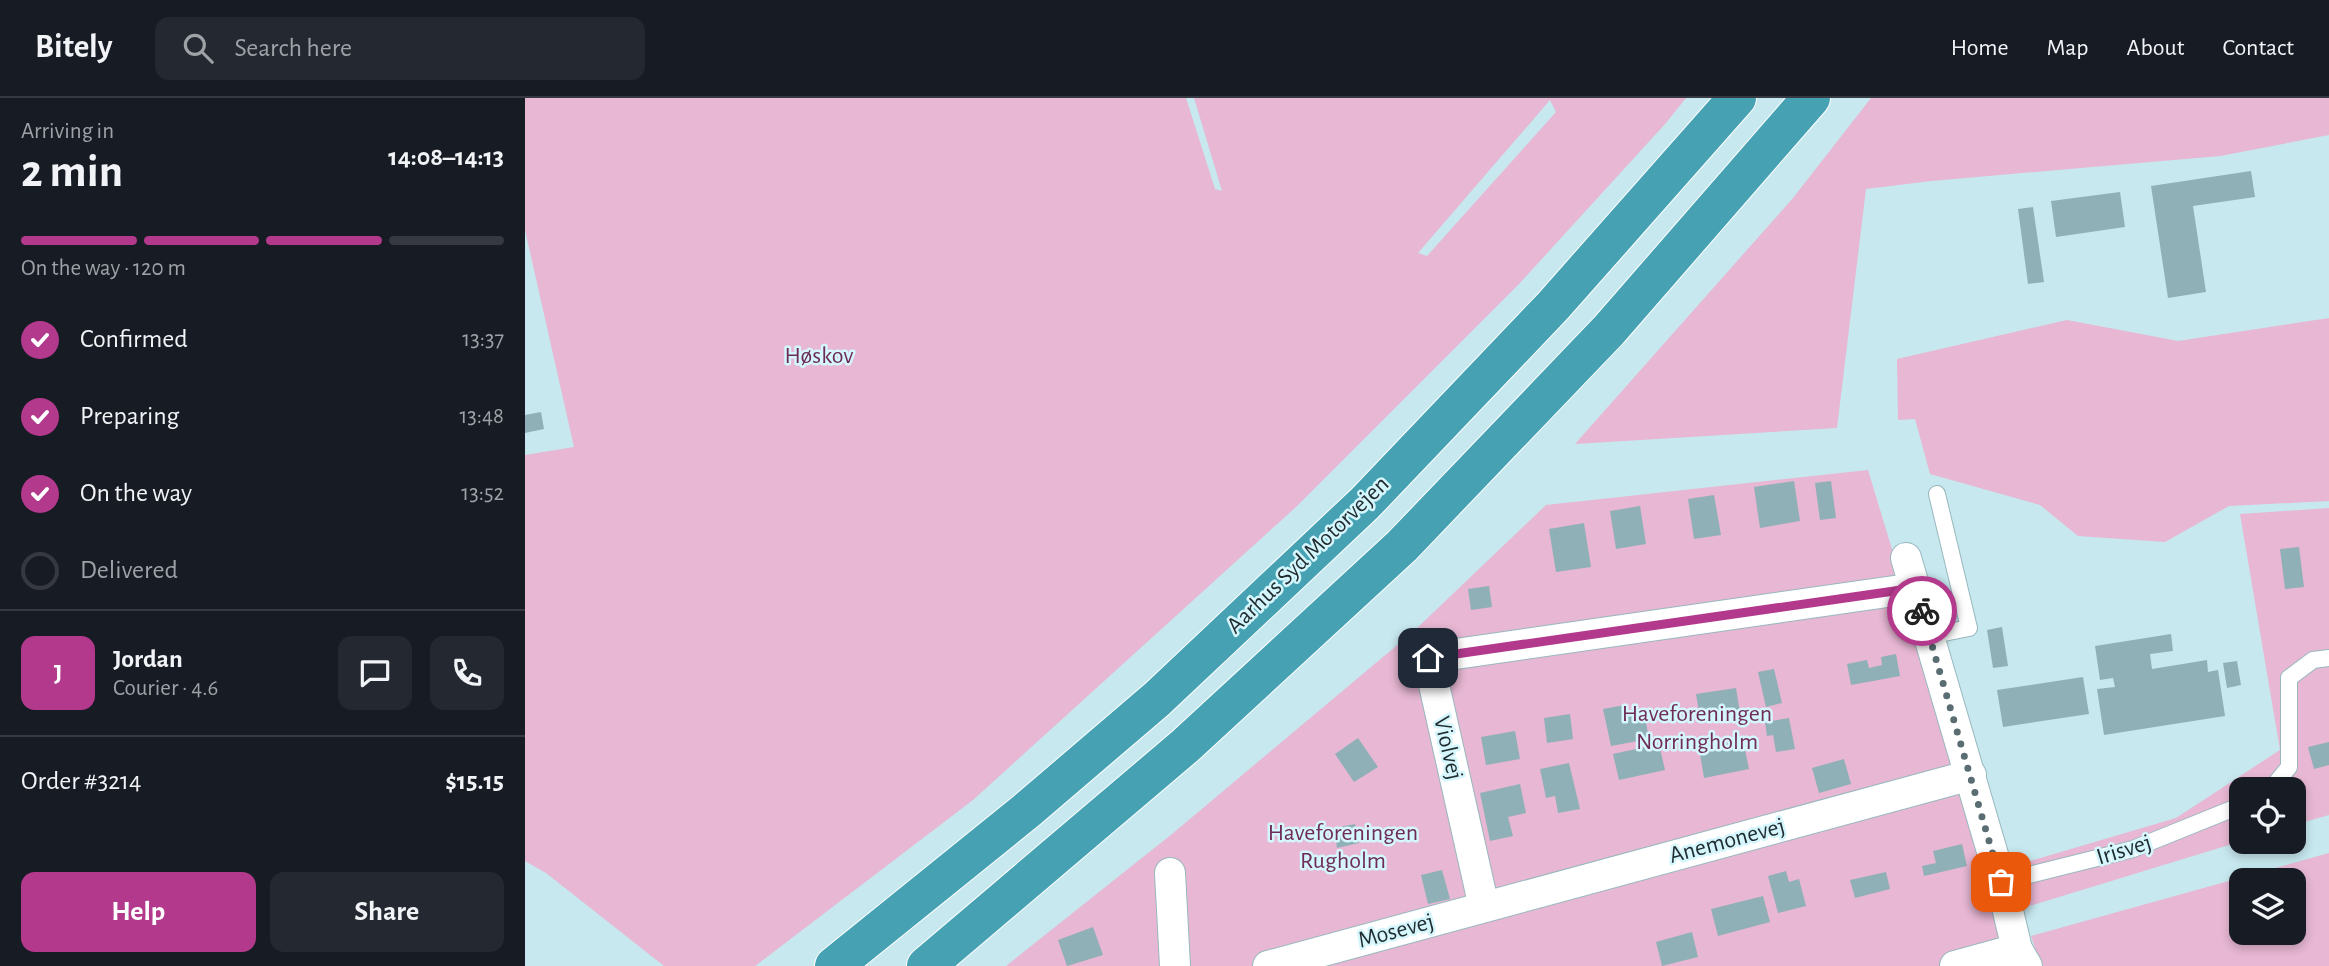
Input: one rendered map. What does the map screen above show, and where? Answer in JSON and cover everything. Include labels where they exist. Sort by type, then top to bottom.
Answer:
[{"type":"highway","name":"Aarhus Syd Motorvejen","points":[[834,966],[1027,811],[1147,708],[1365,503],[1553,306],[1737,98]]},
{"type":"highway","points":[[926,966],[1185,746],[1402,546],[1609,330],[1811,98]]},
{"type":"street","points":[[1906,558],[2022,957],[1955,966]]},
{"type":"street","name":"Violvej","points":[[1484,908],[1428,658],[1915,588]]},
{"type":"street","name":"Anemonevej","points":[[1484,908],[1971,775]]},
{"type":"street","points":[[1170,873],[1175,966]]},
{"type":"street","name":"Mosevej","points":[[1268,966],[1484,908]]},
{"type":"lane","points":[[1929,636],[1969,628],[1937,494]]},
{"type":"lane","points":[[2280,777],[2289,766],[2289,678],[2313,660],[2329,658]]},
{"type":"lane","name":"Irisvej","points":[[2001,882],[2133,849],[2229,810]]},
{"type":"green space","name":"Høskov","points":[[525,98],[1186,98],[1215,189],[1222,191],[1194,98],[1686,98],[1519,284],[1296,507],[973,800],[755,966],[664,966],[546,873],[525,861],[525,455],[574,447],[525,230]],"holes":[[[1550,100],[1556,112],[1427,256],[1418,253]]]},
{"type":"green space","points":[[1871,98],[2329,98],[2329,135],[2220,156],[1866,189],[1837,428],[1575,444],[1793,198]]},
{"type":"green space","points":[[2329,318],[2329,501],[2229,506],[2165,542],[2078,536],[2040,505],[1930,474],[1915,419],[1898,420],[1897,359],[2067,320],[2178,341]]},
{"type":"green space","name":"Haveforeningen Norringholm","points":[[1868,470],[1990,873],[2176,818],[2229,783],[2229,845],[2003,914],[2018,966],[1006,966],[1172,834],[1414,631],[1546,505]]},
{"type":"green space","name":"Haveforeningen Norringholm","points":[[2329,508],[2329,815],[2306,822],[2306,777],[2239,777],[2280,750],[2240,514]]},
{"type":"green space","points":[[2329,853],[2329,966],[2041,966],[2031,936],[2229,881],[2229,945],[2306,945],[2306,868],[2275,868]]},
{"type":"building","points":[[2251,171],[2255,197],[2193,206],[2206,292],[2168,298],[2151,186]]},
{"type":"building","points":[[2120,192],[2125,227],[2056,237],[2051,201]]},
{"type":"building","points":[[2033,207],[2044,282],[2028,284],[2018,209]]},
{"type":"building","points":[[541,412],[544,429],[525,433],[525,415]]},
{"type":"building","points":[[1794,481],[1800,521],[1760,528],[1754,487]]},
{"type":"building","points":[[1831,481],[1836,518],[1820,520],[1815,483]]},
{"type":"building","points":[[1714,495],[1721,535],[1694,539],[1688,499]]},
{"type":"building","points":[[1640,506],[1646,544],[1616,549],[1610,511]]},
{"type":"building","points":[[1584,523],[1591,567],[1556,572],[1549,529]]},
{"type":"building","points":[[2299,547],[2304,587],[2285,589],[2280,549]]},
{"type":"building","points":[[1489,586],[1492,607],[1471,610],[1468,589]]},
{"type":"building","points":[[2002,627],[2008,666],[1993,668],[1987,630]]},
{"type":"building","points":[[2171,634],[2173,651],[2150,654],[2152,669],[2207,660],[2208,672],[2218,670],[2225,716],[2104,735],[2097,689],[2115,687],[2113,678],[2100,680],[2095,646]]},
{"type":"building","points":[[1896,654],[1900,676],[1851,685],[1847,664],[1867,660],[1869,668],[1882,665],[1881,657]]},
{"type":"building","points":[[2237,661],[2241,685],[2227,688],[2223,663]]},
{"type":"building","points":[[1774,669],[1782,703],[1766,707],[1758,672]]},
{"type":"building","points":[[2083,677],[2089,714],[2003,727],[1997,690]]},
{"type":"building","points":[[1736,688],[1740,713],[1700,719],[1696,694]]},
{"type":"building","points":[[1625,705],[1626,714],[1644,711],[1649,739],[1611,746],[1603,709]]},
{"type":"building","points":[[1570,714],[1573,739],[1547,743],[1544,718]]},
{"type":"building","points":[[1789,718],[1795,749],[1776,752],[1773,735],[1767,736],[1765,722]]},
{"type":"building","points":[[1515,731],[1520,759],[1486,765],[1481,737]]},
{"type":"building","points":[[1358,738],[1378,767],[1354,782],[1335,754]]},
{"type":"building","points":[[1743,740],[1749,769],[1704,778],[1699,748]]},
{"type":"building","points":[[2329,742],[2329,765],[2314,769],[2308,747]]},
{"type":"building","points":[[1659,744],[1665,770],[1619,780],[1613,754]]},
{"type":"building","points":[[1844,759],[1851,784],[1819,793],[1812,768]]},
{"type":"building","points":[[1569,763],[1580,809],[1558,813],[1555,796],[1546,798],[1540,769]]},
{"type":"building","points":[[1520,784],[1526,813],[1508,817],[1513,836],[1490,841],[1480,793]]},
{"type":"building","points":[[1355,824],[1359,843],[1337,848],[1334,828]]},
{"type":"building","points":[[1962,844],[1967,866],[1924,876],[1922,866],[1936,863],[1933,851]]},
{"type":"building","points":[[1442,870],[1450,899],[1428,904],[1421,875]]},
{"type":"building","points":[[1786,871],[1789,882],[1799,879],[1806,906],[1778,913],[1768,876]]},
{"type":"building","points":[[1886,872],[1890,889],[1855,898],[1850,880]]},
{"type":"building","points":[[1763,896],[1770,922],[1718,936],[1711,909]]},
{"type":"building","points":[[1093,927],[1103,955],[1067,966],[1058,940]]},
{"type":"building","points":[[1692,932],[1698,957],[1662,966],[1656,942]]},
{"type":"way so far","points":[[1922,611],[2001,882]]},
{"type":"route","points":[[1428,658],[1915,588],[1922,611]]},
{"type":"park label","name":"Haveforeningen Rugholm","points":[[1343,847]]}]
